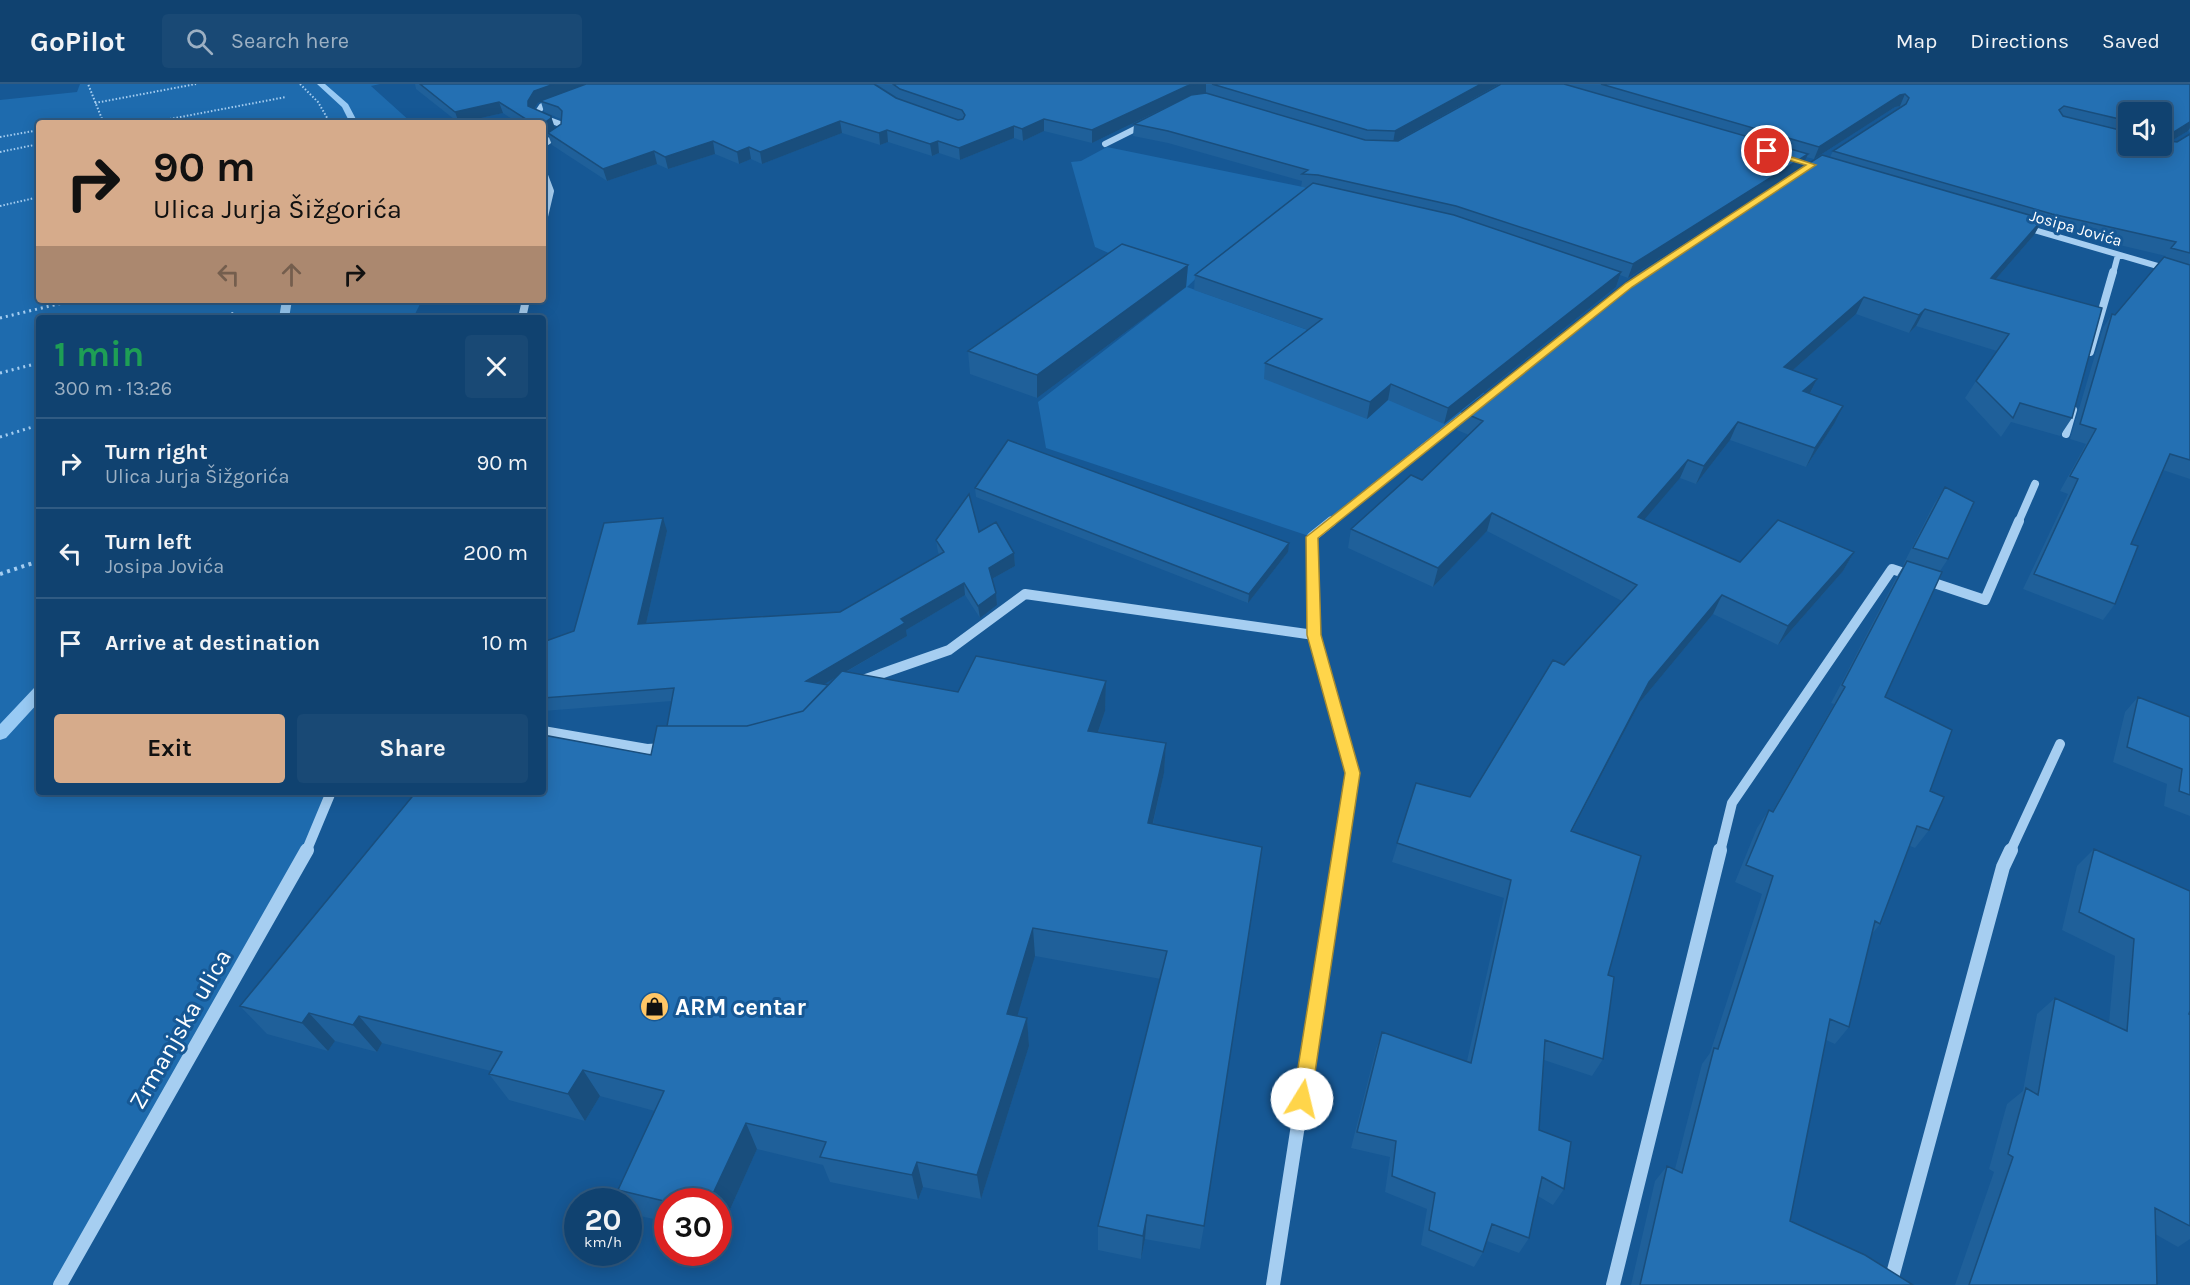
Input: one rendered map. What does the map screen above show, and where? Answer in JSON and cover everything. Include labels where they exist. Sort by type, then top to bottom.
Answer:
[{"type":"street","points":[[546,143],[560,133],[560,124],[536,115],[542,106],[563,99]]},
{"type":"street","points":[[1105,144],[1147,123]]},
{"type":"street","points":[[546,178],[551,191],[546,212]]},
{"type":"street","name":"Josipa Jovića","points":[[2016,225],[2190,275]]},
{"type":"street","points":[[2089,355],[2118,255]]},
{"type":"street","points":[[2066,434],[2076,400]]},
{"type":"street","points":[[1273,1285],[1353,773],[1314,635],[1312,537],[1482,401]]},
{"type":"street","points":[[1613,1285],[1732,803],[1892,569],[1985,600],[2035,484]]},
{"type":"street","points":[[847,691],[854,683],[949,650],[1025,594],[1314,635]]},
{"type":"street","points":[[546,731],[646,748],[679,748]]},
{"type":"street","points":[[1890,1285],[2003,867],[2060,744]]},
{"type":"street","name":"Zrmanjska ulica","points":[[60,1285],[303,859],[330,795]]},
{"type":"path","points":[[88,84],[102,119],[96,120]]},
{"type":"path","points":[[95,103],[196,84]]},
{"type":"path","points":[[300,84],[318,102],[328,120]]},
{"type":"path","points":[[165,120],[286,97]]},
{"type":"path","points":[[0,137],[36,131]]},
{"type":"path","points":[[0,152],[36,145]]},
{"type":"path","points":[[0,206],[36,198]]},
{"type":"path","points":[[0,318],[62,303]]},
{"type":"path","points":[[227,315],[235,313]]},
{"type":"path","points":[[0,373],[36,364]]},
{"type":"path","points":[[0,437],[36,426]]},
{"type":"path","points":[[0,574],[36,562]]},
{"type":"shaded area","points":[[80,84],[380,84],[371,86],[409,120],[36,120],[36,303],[420,303],[414,315],[36,315],[36,795],[330,795],[302,859],[60,1285],[0,1285],[0,100],[77,92]]},
{"type":"shaded area","points":[[1107,147],[1308,188],[1218,257],[1187,287],[1490,395],[1312,537],[1046,448],[1038,402],[1186,287],[1095,247],[1071,162],[1081,161]]},
{"type":"building","points":[[420,84],[554,84],[534,91],[528,101],[528,106],[551,116],[546,122],[527,120],[499,102],[455,112]]},
{"type":"building","points":[[586,84],[874,84],[896,98],[958,120],[963,119],[965,115],[962,110],[900,89],[893,84],[1197,84],[1187,86],[1092,130],[1044,119],[1022,129],[1014,126],[959,148],[938,141],[930,144],[887,130],[879,133],[840,121],[760,152],[749,147],[737,152],[713,141],[665,157],[654,151],[603,169],[548,133],[561,124],[562,111],[558,107],[540,101]]},
{"type":"building","points":[[1212,84],[1481,84],[1395,131],[1367,130]]},
{"type":"building","points":[[1501,84],[1564,84],[1808,154],[1633,264],[1456,206],[1318,175],[1302,174],[1308,170],[1168,131],[1134,124],[1191,95],[1206,93],[1365,140],[1398,141]]},
{"type":"building","points":[[1601,84],[2190,84],[2190,122],[2174,132],[2172,132],[2172,102],[2118,102],[2118,119],[2064,106],[2059,110],[2063,116],[2118,130],[2118,156],[2172,156],[2172,141],[2177,142],[2190,134],[2190,253],[2171,248],[2176,242],[2052,214],[1833,151],[1906,104],[1909,98],[1905,94],[1819,147]]},
{"type":"building","points":[[1822,155],[2043,219],[1991,278],[2102,308],[2072,418],[2020,403],[2013,418],[1976,381],[2009,334],[1925,309],[1919,315],[1864,297],[1784,367],[1817,379],[1803,391],[1843,406],[1815,448],[1738,422],[1704,466],[1688,460],[1638,517],[1740,562],[1778,520],[1854,552],[1788,626],[1722,595],[1649,682],[1571,831],[1641,856],[1608,975],[1614,977],[1603,1059],[1545,1040],[1539,1130],[1571,1142],[1564,1189],[1542,1177],[1529,1238],[1492,1224],[1483,1252],[1429,1230],[1435,1193],[1392,1176],[1396,1141],[1357,1132],[1382,1032],[1471,1063],[1511,880],[1397,843],[1416,783],[1470,797],[1553,660],[1564,665],[1637,585],[1492,513],[1438,568],[1351,529],[1411,475],[1422,480],[1483,421],[1462,412],[1638,273]]},
{"type":"building","points":[[1313,183],[1454,215],[1621,272],[1448,408],[1391,384],[1370,402],[1265,363],[1322,319],[1195,275]]},
{"type":"building","points":[[1122,244],[1188,265],[1037,375],[968,351]]},
{"type":"building","points":[[2164,257],[2190,265],[2190,460],[2170,454],[2131,544],[2138,546],[2115,604],[2034,574],[2078,479],[2070,476],[2096,429],[2080,424],[2112,314],[2115,315]]},
{"type":"building","points":[[1008,440],[1289,543],[1249,594],[975,488]]},
{"type":"building","points":[[1945,487],[1974,502],[1948,559],[1913,548]]},
{"type":"building","points":[[969,494],[979,532],[996,522],[1014,553],[989,568],[996,593],[978,606],[964,583],[901,619],[905,623],[806,681],[828,685],[803,711],[747,726],[667,726],[674,688],[546,698],[546,641],[574,631],[604,523],[663,518],[638,624],[840,612],[944,552],[936,540]]},
{"type":"building","points":[[1907,561],[1942,572],[1885,697],[1952,730],[1930,791],[1944,797],[1929,830],[1917,826],[1880,924],[1875,921],[1849,1027],[1830,1019],[1790,1221],[1865,1255],[1913,1285],[1640,1285],[1667,1166],[1682,1173],[1714,1048],[1718,1049],[1773,876],[1746,865],[1769,810],[1773,812],[1845,687],[1842,685]]},
{"type":"building","name":"ARM centar","points":[[976,656],[1106,681],[1088,731],[1166,743],[1148,823],[1262,847],[1204,1226],[1147,1215],[1143,1236],[1098,1226],[1167,951],[1033,928],[1007,1014],[1027,1018],[977,1175],[917,1162],[912,1175],[820,1157],[826,1142],[746,1123],[716,1188],[654,1188],[654,1199],[642,1196],[642,1188],[619,1188],[664,1091],[583,1070],[568,1094],[489,1074],[502,1052],[359,1016],[353,1025],[309,1013],[302,1023],[240,1006],[414,795],[546,795],[546,736],[651,755],[657,726],[747,726],[803,711],[842,671],[958,692]]},
{"type":"building","points":[[2138,697],[2190,717],[2190,795],[2179,791],[2182,769],[2127,747]]},
{"type":"building","points":[[2094,849],[2190,891],[2190,1226],[2155,1208],[2157,1285],[1969,1285],[2013,1157],[2008,1154],[2026,1088],[2038,1095],[2055,998],[2127,1031],[2134,939],[2079,912]]},
{"type":"waterway","points":[[321,84],[345,106],[352,120]]},
{"type":"waterway","points":[[284,315],[286,303]]},
{"type":"waterway","points":[[0,734],[36,695]]},
{"type":"place","name":"ARM centar","points":[[654,1007]]},
{"type":"route","points":[[1302,1099],[1353,773],[1314,635],[1312,537],[1629,285],[1812,165],[1767,151]]}]
